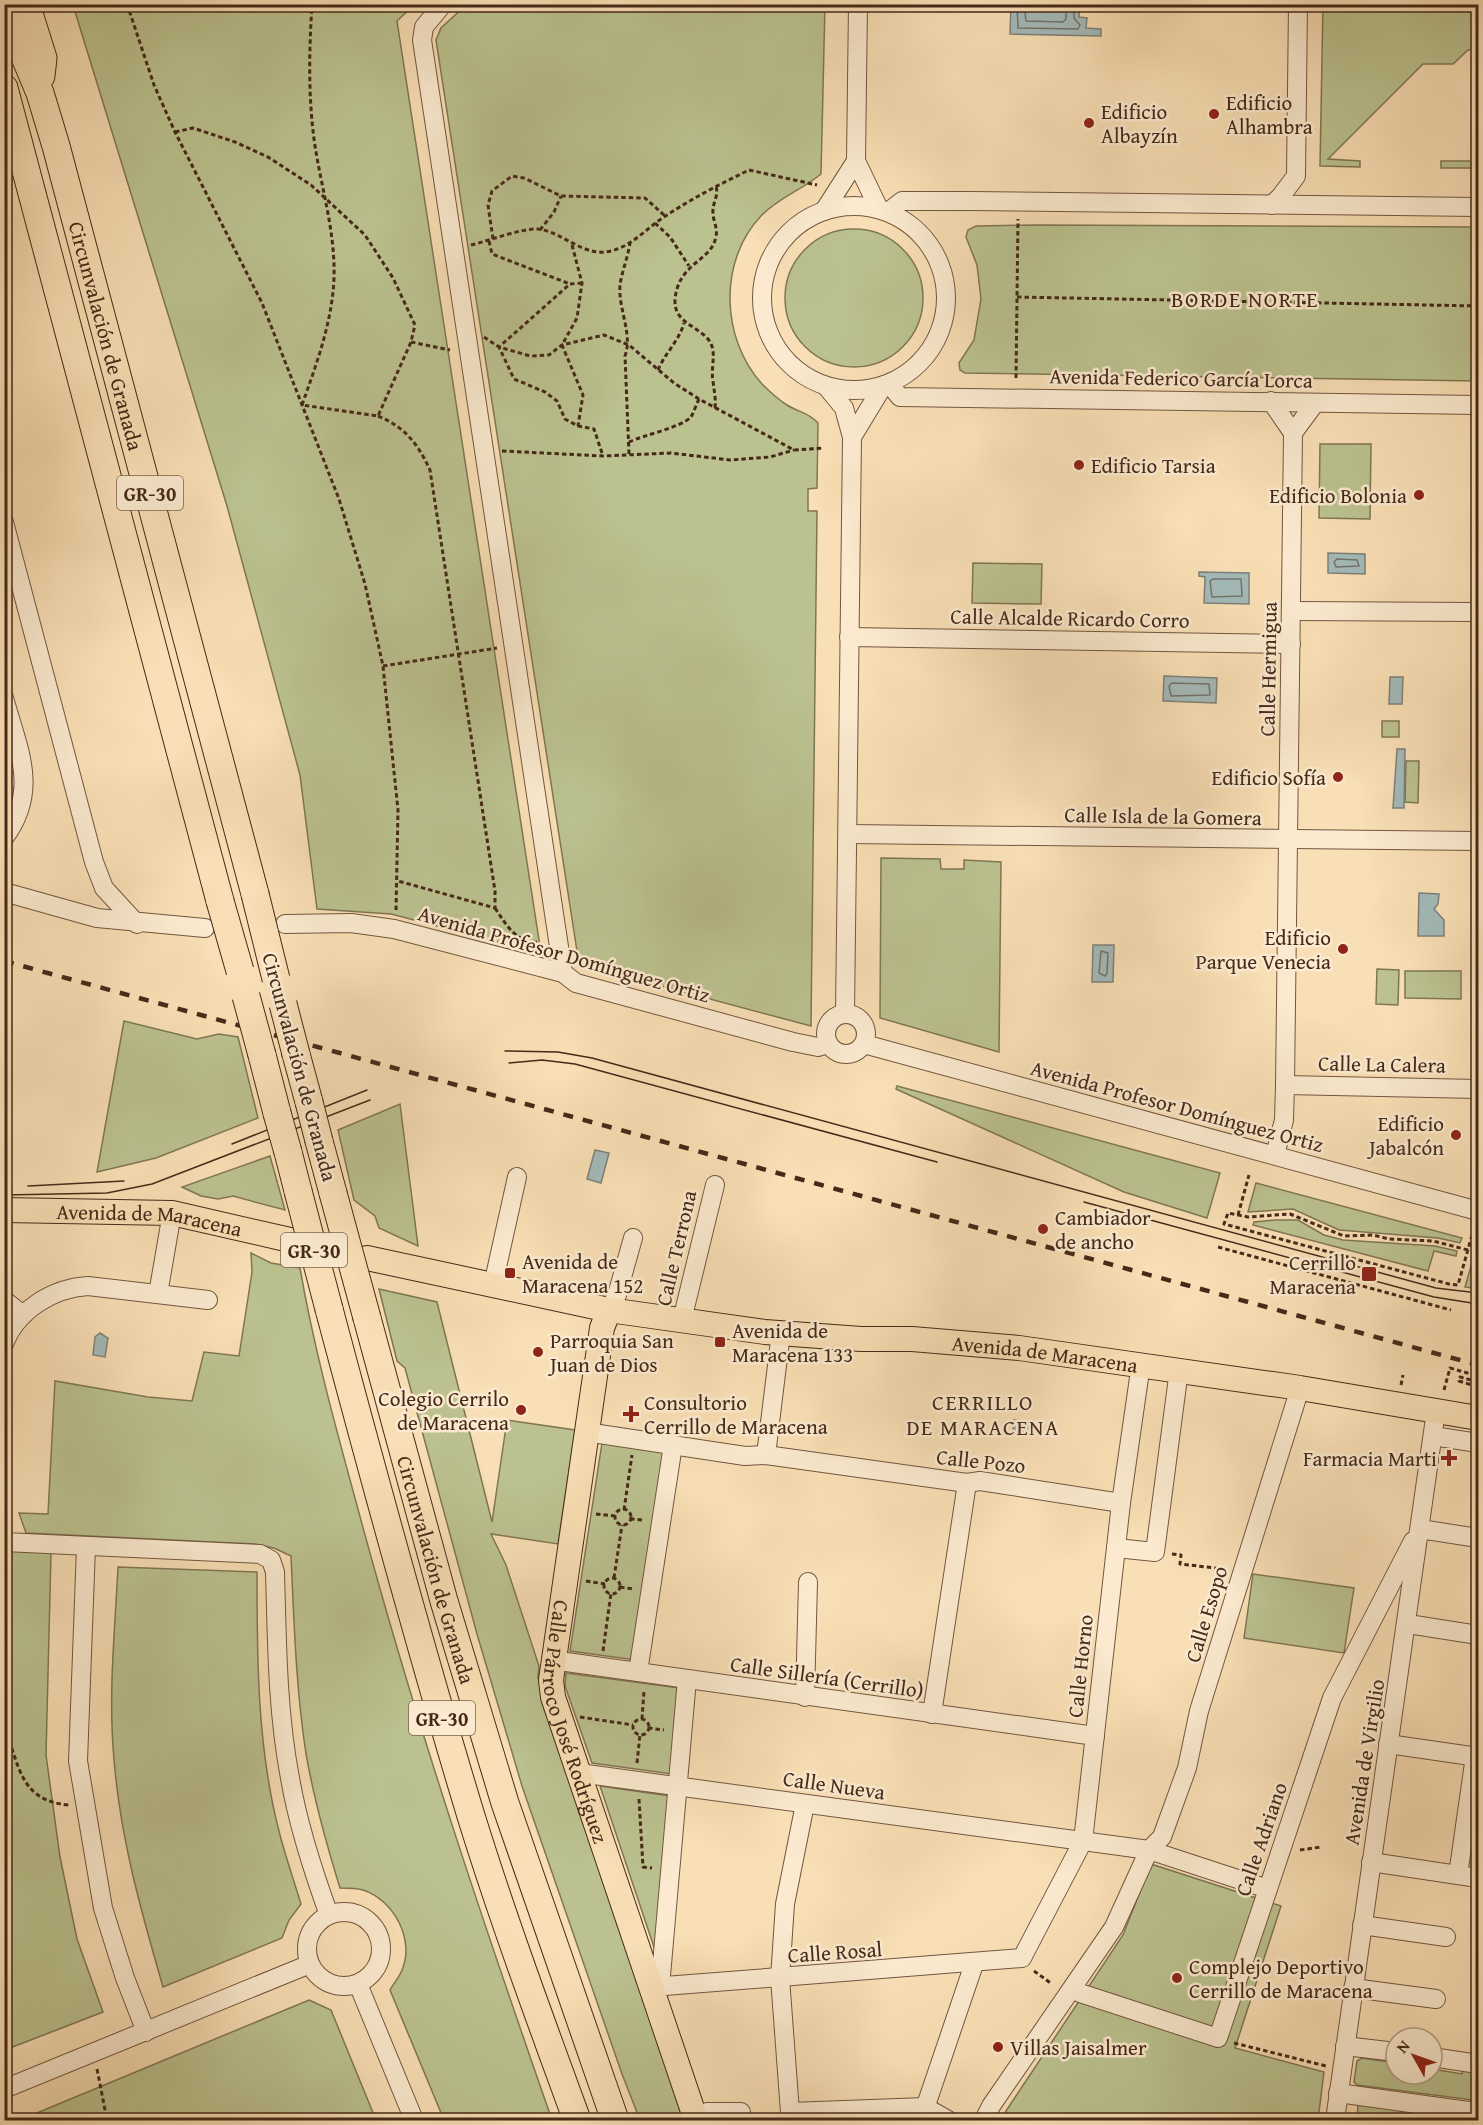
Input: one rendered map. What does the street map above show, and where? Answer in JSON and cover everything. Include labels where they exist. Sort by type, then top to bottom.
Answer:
[{"type":"highway","points":[[26,4],[43,58],[40,93]]},
{"type":"highway","name":"Circunvalación de Granada","points":[[4,7],[40,93],[106,329],[319,1141],[444,1601],[506,1803],[615,2121]]},
{"type":"highway","name":"Circunvalación de Granada","points":[[4,88],[26,162],[220,901],[411,1612],[471,1817],[516,1954],[577,2121]]},
{"type":"highway","points":[[4,128],[26,162]]},
{"type":"main road","name":"Avenida de Maracena","points":[[4,1210],[172,1213],[290,1240]]},
{"type":"main road","name":"Avenida de Maracena","points":[[367,1258],[609,1310],[782,1333],[861,1339],[912,1339],[1019,1348],[1300,1388],[1479,1418]]},
{"type":"main road","name":"Calle Párroco José Rodríguez","points":[[609,1310],[602,1328],[552,1660],[553,1697],[656,1987],[696,2119]]},
{"type":"street","points":[[443,4],[424,27],[422,40],[563,973]]},
{"type":"street","points":[[858,4],[856,161],[883,210]]},
{"type":"street","points":[[1298,4],[1296,176],[1318,204]]},
{"type":"street","points":[[824,211],[856,161]]},
{"type":"street","points":[[1272,205],[1296,176]]},
{"type":"street","points":[[883,210],[902,201],[1479,207]]},
{"type":"street","points":[[842,207],[883,210],[910,225],[930,244],[942,271],[946,298],[941,328],[928,353],[910,371],[886,385],[846,390],[826,386],[800,373],[778,352],[765,324],[762,294],[768,266],[782,240],[801,223],[824,211],[842,207]]},
{"type":"street","points":[[852,437],[886,385]]},
{"type":"street","name":"Avenida Federico García Lorca","points":[[886,385],[900,397],[1479,405]]},
{"type":"street","points":[[826,386],[844,408],[852,437],[845,1014]]},
{"type":"street","points":[[1271,401],[1293,433],[1315,403]]},
{"type":"street","name":"Calle Hermigua","points":[[1275,1155],[1284,1120],[1285,1085],[1293,433]]},
{"type":"street","points":[[4,522],[94,862],[104,888],[137,924]]},
{"type":"street","points":[[1292,611],[1479,612]]},
{"type":"street","name":"Calle Alcalde Ricardo Corro","points":[[849,638],[1291,644]]},
{"type":"street","points":[[4,698],[23,766],[26,791],[17,821],[4,838]]},
{"type":"street","name":"Calle Isla de la Gomera","points":[[848,834],[1479,841]]},
{"type":"street","points":[[4,892],[84,915],[137,924],[205,928]]},
{"type":"street","name":"Avenida Profesor Domínguez Ortiz","points":[[285,924],[351,923],[394,929],[563,973],[576,983],[757,1032],[818,1047],[828,1044]]},
{"type":"street","points":[[845,1014],[861,1021],[866,1032],[864,1044],[855,1053],[842,1055],[828,1044],[825,1031],[828,1024],[832,1019],[845,1014]]},
{"type":"street","name":"Avenida Profesor Domínguez Ortiz","points":[[864,1044],[1479,1211]]},
{"type":"street","name":"Calle La Calera","points":[[1285,1085],[1479,1089]]},
{"type":"street","points":[[493,1285],[517,1177]]},
{"type":"street","name":"Calle Terrona","points":[[682,1320],[714,1185]]},
{"type":"street","points":[[158,1294],[172,1213]]},
{"type":"street","points":[[609,1310],[617,1295],[633,1238]]},
{"type":"street","points":[[4,1344],[23,1315],[55,1292],[72,1287],[88,1286],[208,1300]]},
{"type":"street","points":[[4,1300],[23,1315]]},
{"type":"street","points":[[766,1455],[782,1333]]},
{"type":"street","name":"Calle Horno","points":[[1028,1964],[1083,1842],[1121,1503],[1141,1364]]},
{"type":"street","points":[[1116,1548],[1155,1552],[1179,1370]]},
{"type":"street","name":"Calle Esopo","points":[[984,2121],[991,2106],[1114,1927],[1149,1850],[1162,1837],[1187,1768],[1199,1711],[1300,1388]]},
{"type":"street","name":"Avenida de Virgilio","points":[[1335,2121],[1388,1744],[1408,1624],[1436,1411]]},
{"type":"street","name":"Calle Pozo","points":[[586,1432],[745,1456],[766,1455],[967,1483],[980,1481],[1121,1503]]},
{"type":"street","points":[[1433,1436],[1479,1443]]},
{"type":"street","points":[[638,1672],[673,1445]]},
{"type":"street","points":[[932,1714],[967,1483]]},
{"type":"street","points":[[1420,1529],[1479,1538]]},
{"type":"street","name":"Calle Adriano","points":[[1080,1993],[1218,2038],[1332,1698],[1420,1529]]},
{"type":"street","points":[[4,1542],[260,1554],[271,1560],[275,1572],[279,1690],[290,1778],[309,1859],[329,1915]]},
{"type":"street","points":[[86,1547],[78,1761],[103,1908],[125,1978],[146,2031]]},
{"type":"street","points":[[806,1697],[808,1582]]},
{"type":"street","points":[[1408,1624],[1479,1635]]},
{"type":"street","name":"Calle Sillería (Cerrillo)","points":[[552,1660],[1095,1736]]},
{"type":"street","name":"Calle Párroco José Rodríguez","points":[[656,1987],[687,1679]]},
{"type":"street","points":[[1388,1744],[1477,1756],[1458,1875]]},
{"type":"street","name":"Calle Nueva","points":[[579,1773],[1083,1842]]},
{"type":"street","points":[[805,1804],[785,1904],[780,1978],[783,2115],[923,2114],[948,2121]]},
{"type":"street","points":[[1083,1842],[1149,1850],[1268,1889]]},
{"type":"street","points":[[1371,1863],[1479,1878]]},
{"type":"street","points":[[340,1912],[363,1917],[378,1935],[381,1946],[375,1969],[358,1984],[335,1985],[325,1981],[310,1965],[308,1942],[319,1922],[329,1915],[340,1912]]},
{"type":"street","points":[[1362,1925],[1446,1937]]},
{"type":"street","points":[[923,2114],[974,1964]]},
{"type":"street","name":"Calle Rosal","points":[[656,1987],[974,1964],[1028,1964]]},
{"type":"street","points":[[4,2089],[310,1965]]},
{"type":"street","points":[[358,1984],[414,2121]]},
{"type":"street","points":[[1353,1988],[1436,1999]]},
{"type":"street","points":[[1346,2046],[1384,2051]]},
{"type":"street","points":[[1444,2059],[1479,2064]]},
{"type":"street","points":[[1338,2093],[1468,2111],[1479,2110]]},
{"type":"street","points":[[696,2119],[707,2112],[743,2116]]},
{"type":"path","points":[[127,4],[154,86],[262,303],[339,499],[365,584],[383,666],[398,810],[396,919]]},
{"type":"path","points":[[302,405],[325,333],[333,299],[332,234],[311,108],[309,57],[312,4]]},
{"type":"path","points":[[175,132],[193,128],[235,142],[292,171],[326,197],[365,235],[393,278],[415,325],[411,342],[378,416]]},
{"type":"path","points":[[466,246],[540,230],[553,232],[572,245],[610,252],[630,243],[665,216],[716,186],[749,170],[817,185]]},
{"type":"path","points":[[582,283],[570,284],[492,254],[488,205],[492,191],[501,182],[513,176],[524,177],[561,196],[645,198],[665,216]]},
{"type":"path","points":[[715,408],[717,394],[712,379],[715,358],[707,337],[684,323],[675,303],[678,285],[689,267],[710,251],[716,236],[712,213],[718,194],[716,186]]},
{"type":"path","points":[[540,230],[554,212],[561,196]]},
{"type":"path","points":[[1016,378],[1018,219]]},
{"type":"path","points":[[655,223],[670,237],[689,267]]},
{"type":"path","points":[[629,454],[625,356],[629,345],[621,311],[620,284],[630,243]]},
{"type":"path","points":[[480,335],[499,347],[530,356],[549,355],[562,345],[577,318],[582,283],[572,245]]},
{"type":"path","points":[[499,347],[570,284]]},
{"type":"path","points":[[1017,297],[1479,306]]},
{"type":"path","points":[[658,370],[665,353],[680,337],[684,323]]},
{"type":"path","points":[[562,345],[604,335],[629,345],[658,370],[699,399],[794,450]]},
{"type":"path","points":[[411,342],[452,350]]},
{"type":"path","points":[[562,345],[583,395],[578,426]]},
{"type":"path","points":[[499,347],[514,379],[545,392],[557,401],[565,419],[578,426],[594,429],[603,456]]},
{"type":"path","points":[[629,442],[652,432],[680,426],[691,417],[699,399]]},
{"type":"path","points":[[302,405],[378,416],[393,422],[420,448],[430,470],[460,654],[495,891],[495,908]]},
{"type":"path","points":[[498,451],[603,456],[671,453],[730,460],[770,457],[794,450],[824,448]]},
{"type":"path","points":[[383,666],[499,648]]},
{"type":"path","points":[[398,881],[495,908],[518,937],[531,943],[543,942]]},
{"type":"path","points":[[1238,1215],[1249,1175]]},
{"type":"path","points":[[1468,1250],[1433,1241],[1389,1239],[1373,1235],[1344,1236],[1290,1214],[1248,1217],[1228,1213],[1224,1224],[1431,1280],[1458,1285],[1468,1250],[1472,1236]]},
{"type":"path","points":[[1218,1247],[1451,1310]]},
{"type":"path","points":[[1431,1280],[1433,1273]]},
{"type":"path","points":[[1445,1283],[1447,1277]]},
{"type":"path","points":[[1446,1385],[1450,1368],[1479,1376]]},
{"type":"path","points":[[1400,1387],[1403,1375]]},
{"type":"path","points":[[1479,1382],[1460,1377],[1459,1381],[1479,1387]]},
{"type":"path","points":[[624,1510],[634,1446]]},
{"type":"path","points":[[615,1516],[617,1512],[624,1510]]},
{"type":"path","points":[[622,1525],[628,1523],[630,1519],[628,1512],[624,1510]]},
{"type":"path","points":[[588,1513],[615,1516]]},
{"type":"path","points":[[615,1516],[616,1521],[622,1525]]},
{"type":"path","points":[[614,1578],[622,1525]]},
{"type":"path","points":[[1169,1554],[1181,1555],[1180,1564],[1235,1570]]},
{"type":"path","points":[[605,1584],[609,1579],[614,1578]]},
{"type":"path","points":[[611,1593],[618,1591],[620,1587],[620,1582],[614,1578]]},
{"type":"path","points":[[578,1580],[605,1584]]},
{"type":"path","points":[[605,1584],[607,1591],[611,1593]]},
{"type":"path","points":[[602,1659],[611,1593]]},
{"type":"path","points":[[642,1719],[644,1690]]},
{"type":"path","points":[[572,1716],[633,1725],[642,1719]]},
{"type":"path","points":[[633,1725],[635,1732],[640,1734],[646,1732],[647,1722],[642,1719]]},
{"type":"path","points":[[4,1727],[24,1783],[43,1800],[85,1807]]},
{"type":"path","points":[[636,1774],[640,1734]]},
{"type":"path","points":[[638,1788],[643,1868],[669,1870]]},
{"type":"path","points":[[1300,1850],[1321,1847]]},
{"type":"path","points":[[1028,1964],[1059,1989]]},
{"type":"path","points":[[1236,2044],[1328,2066]]},
{"type":"path","points":[[94,2053],[106,2121]]},
{"type":"path","points":[[743,2116],[783,2115]]},
{"type":"green space","points":[[1473,4],[1478,10],[1478,50],[1468,50],[1453,64],[1423,64],[1328,159],[1360,161],[1360,167],[1320,166],[1323,5]]},
{"type":"green space","points":[[73,5],[414,5],[397,21],[541,953],[391,914],[317,909],[300,775],[227,506]]},
{"type":"green space","points":[[466,5],[825,5],[821,174],[768,209],[747,234],[737,255],[730,300],[732,323],[738,345],[748,366],[777,398],[818,423],[817,488],[808,489],[808,511],[817,511],[811,1026],[579,964],[436,40],[441,28]]},
{"type":"green space","points":[[1441,161],[1478,161],[1478,168],[1441,168]]},
{"type":"green space","points":[[976,226],[1478,227],[1478,381],[965,373],[960,370],[959,363],[974,340],[981,299],[977,265],[966,237],[968,230]]},
{"type":"green space","points":[[854,229],[880,234],[903,249],[918,272],[923,298],[918,324],[903,347],[880,362],[854,367],[828,362],[805,347],[790,324],[785,298],[790,272],[805,249],[828,234]]},
{"type":"green space","points":[[1320,444],[1371,444],[1370,519],[1319,518]]},
{"type":"green space","points":[[973,563],[1042,564],[1041,604],[972,603]]},
{"type":"green space","points":[[1382,721],[1399,721],[1399,737],[1382,737]]},
{"type":"green space","points":[[1406,761],[1419,761],[1418,803],[1405,802]]},
{"type":"green space","points":[[881,858],[940,859],[941,869],[964,869],[964,860],[1001,862],[999,1052],[880,1018]]},
{"type":"green space","points":[[1377,969],[1399,970],[1398,1005],[1376,1004]]},
{"type":"green space","points":[[1405,971],[1461,971],[1461,999],[1405,998]]},
{"type":"green space","points":[[124,1021],[197,1039],[219,1034],[238,1037],[258,1118],[156,1158],[97,1172]]},
{"type":"green space","points":[[897,1086],[1220,1173],[1207,1218],[1124,1192],[896,1089]]},
{"type":"green space","points":[[400,1104],[418,1246],[379,1228],[375,1216],[354,1200],[338,1130]]},
{"type":"green space","points":[[270,1156],[285,1210],[233,1196],[218,1199],[201,1196],[182,1187]]},
{"type":"green space","points":[[1256,1183],[1462,1238],[1460,1243],[1438,1238],[1339,1230],[1293,1209],[1248,1212]]},
{"type":"green space","points":[[1298,1220],[1324,1235],[1343,1240],[1435,1246],[1457,1251],[1456,1256],[1434,1251],[1428,1271],[1253,1225],[1254,1222]]},
{"type":"green space","points":[[1478,1242],[1478,1289],[1465,1287]]},
{"type":"green space","points":[[251,1253],[271,1263],[300,1268],[328,1397],[405,1675],[476,1898],[552,2120],[444,2120],[390,1990],[401,1972],[405,1958],[404,1934],[399,1922],[384,1903],[374,1895],[360,1889],[340,1888],[325,1838],[309,1771],[303,1730],[296,1655],[291,1556],[274,1548],[255,1544],[26,1533],[19,1513],[48,1514],[55,1381],[148,1397],[192,1401],[204,1352],[239,1356],[252,1272]]},
{"type":"green space","points":[[379,1289],[437,1302],[492,1522],[507,1420],[575,1430],[558,1544],[491,1534],[506,1565],[539,1666],[538,1678],[688,2120],[640,2120],[622,2074],[522,1786],[477,1634],[405,1368],[397,1361]]},
{"type":"green space","points":[[602,1443],[667,1453],[635,1660],[570,1651]]},
{"type":"green space","points":[[5,1548],[51,1553],[46,1755],[60,1857],[77,1939],[103,2012],[5,2050]]},
{"type":"green space","points":[[118,1567],[257,1572],[258,1671],[267,1770],[280,1835],[301,1904],[289,1920],[282,1938],[163,1987],[132,1874],[117,1788],[112,1711]]},
{"type":"green space","points":[[1253,1574],[1354,1588],[1344,1653],[1244,1638]]},
{"type":"green space","points":[[566,1673],[680,1688],[672,1774],[592,1763],[565,1686]]},
{"type":"green space","points":[[600,1786],[670,1796],[656,1953]]},
{"type":"green space","name":"Complejo Deportivo Cerrillo de Maracena","points":[[1151,1864],[1281,1906],[1235,2048],[1324,2072],[1318,2120],[1000,2120],[1123,1935]]},
{"type":"green space","points":[[309,2000],[331,2010],[376,2120],[20,2120]]},
{"type":"green space","points":[[1362,2058],[1384,2061],[1384,2086],[1444,2086],[1444,2071],[1462,2074],[1463,2068],[1469,2069],[1475,2078],[1472,2100],[1357,2085],[1354,2082],[1357,2061]]},
{"type":"green space","points":[[1358,2105],[1415,2111],[1414,2120],[1357,2120]]},
{"type":"water","points":[[1011,5],[1080,5],[1079,17],[1087,18],[1086,28],[1101,29],[1101,36],[1010,34]]},
{"type":"water","points":[[1328,553],[1365,554],[1365,574],[1328,573]]},
{"type":"water","points":[[1199,572],[1249,573],[1249,604],[1204,603],[1205,577],[1199,576]]},
{"type":"water","points":[[1164,676],[1217,678],[1216,703],[1163,701]]},
{"type":"water","points":[[1390,677],[1403,677],[1402,704],[1389,704]]},
{"type":"water","points":[[1397,749],[1405,749],[1404,808],[1393,808]]},
{"type":"water","points":[[1419,893],[1439,894],[1438,904],[1434,909],[1444,920],[1444,936],[1418,936]]},
{"type":"water","points":[[1093,945],[1114,945],[1113,982],[1092,982]]},
{"type":"water","points":[[595,1150],[609,1153],[601,1183],[587,1179]]},
{"type":"water","points":[[100,1333],[108,1338],[105,1357],[93,1355],[95,1337]]},
{"type":"water","points":[[1014,1420],[1032,1422],[1033,1434],[1013,1432]]},
{"type":"tram line","points":[[505,1051],[558,1052],[592,1058],[1436,1288],[1478,1293]]},
{"type":"tram line","points":[[509,1063],[542,1060],[575,1064],[937,1162]]},
{"type":"tram line","points":[[232,1144],[367,1090]]},
{"type":"tram line","points":[[4,1195],[107,1193],[152,1184],[370,1100]]},
{"type":"tram line","points":[[28,1186],[124,1181]]},
{"type":"tram line","points":[[1084,1202],[1434,1297],[1478,1304]]},
{"type":"railway","points":[[4,961],[1478,1365]]},
{"type":"place","name":"Edificio Alhambra","points":[[1214,114]]},
{"type":"place","name":"Edificio Albayzín","points":[[1089,123]]},
{"type":"place","name":"Edificio Tarsia","points":[[1079,465]]},
{"type":"place","name":"Edificio Bolonia","points":[[1419,495]]},
{"type":"place","name":"Edificio Sofía","points":[[1338,777]]},
{"type":"place","name":"Edificio Parque Venecia","points":[[1343,949]]},
{"type":"place","name":"Edificio Jabalcón","points":[[1456,1135]]},
{"type":"place","name":"Cambiador de ancho","points":[[1043,1229]]},
{"type":"place","name":"Avenida de Maracena 152","points":[[510,1273]]},
{"type":"place","name":"Cerrillo Maracena","points":[[1369,1274]]},
{"type":"place","name":"Avenida de Maracena 133","points":[[720,1342]]},
{"type":"place","name":"Parroquia San Juan de Dios","points":[[538,1352]]},
{"type":"place","name":"Colegio Cerrilo de Maracena","points":[[521,1410]]},
{"type":"place","name":"Consultorio Cerrillo de Maracena","points":[[631,1414]]},
{"type":"place","name":"Farmacia Marti","points":[[1449,1458]]},
{"type":"place","name":"Complejo Deportivo Cerrillo de Maracena","points":[[1177,1978]]},
{"type":"place","name":"Villas Jaisalmer","points":[[998,2047]]},
{"type":"district","name":"BORDE NORTE","points":[[1245,299]]},
{"type":"district","name":"CERRILLO DE MARACENA","points":[[983,1414]]}]
